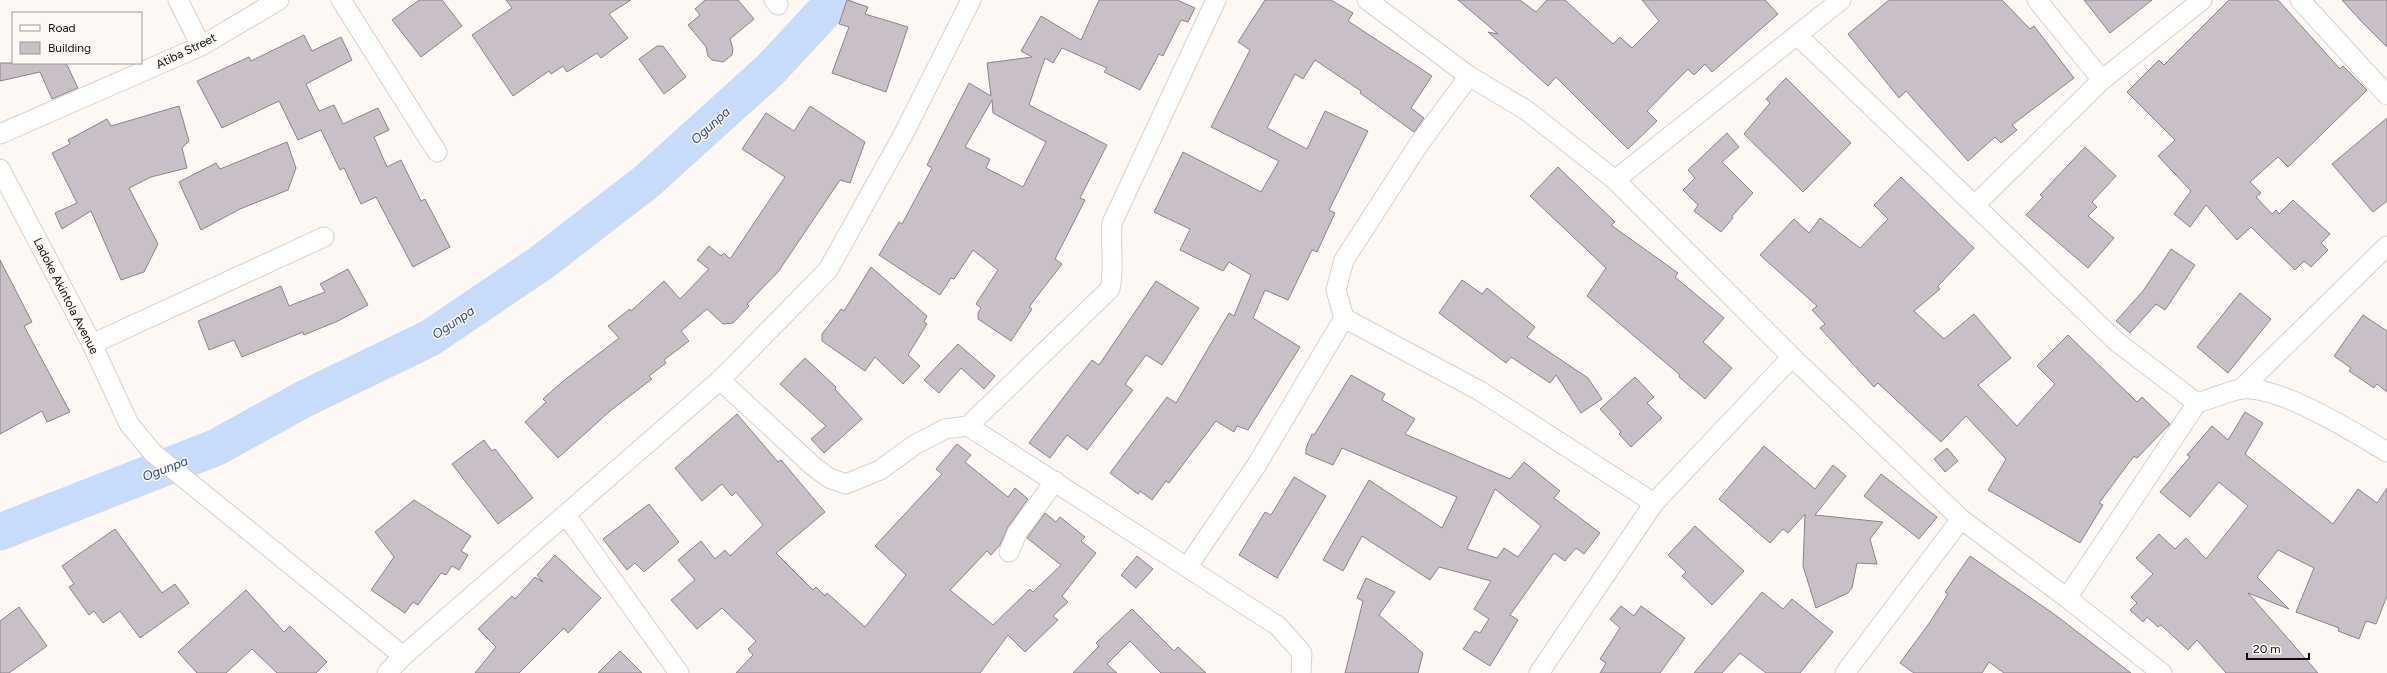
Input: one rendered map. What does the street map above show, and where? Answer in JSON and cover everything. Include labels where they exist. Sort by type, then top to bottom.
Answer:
[{"type":"street","points":[[178,0],[201,46]]},
{"type":"street","name":"Atiba Street","points":[[0,134],[201,46],[279,0]]},
{"type":"street","points":[[341,0],[437,152]]},
{"type":"street","points":[[387,673],[403,656],[720,380],[828,270],[903,135],[971,0]]},
{"type":"street","points":[[720,380],[813,466],[829,478],[846,484],[880,470],[916,444],[946,429],[968,426],[1110,289],[1114,275],[1110,252],[1112,223],[1216,0]]},
{"type":"street","points":[[1367,0],[1469,76],[1526,110],[1615,180],[1792,357],[1961,519],[2067,598],[2162,673]]},
{"type":"street","points":[[1615,180],[1798,36],[1841,0]]},
{"type":"street","points":[[2037,0],[2102,80]]},
{"type":"street","points":[[1976,204],[2102,80],[2202,0]]},
{"type":"street","points":[[2300,0],[2387,95]]},
{"type":"street","points":[[1798,36],[1976,204],[2117,342],[2197,403]]},
{"type":"street","points":[[1469,76],[1419,144],[1344,260],[1336,290],[1344,318],[1480,391],[1654,503]]},
{"type":"street","name":"Ladoke Akintola Avenue","points":[[0,169],[92,344],[129,424],[153,453],[403,656]]},
{"type":"street","points":[[92,344],[324,238]]},
{"type":"street","points":[[2067,598],[2197,403],[2241,389],[2387,246]]},
{"type":"street","points":[[1188,566],[1256,466],[1344,318]]},
{"type":"street","points":[[1539,673],[1654,503],[1792,357]]},
{"type":"street","points":[[2241,389],[2278,395],[2292,401],[2350,430],[2387,452]]},
{"type":"street","points":[[968,426],[1188,566],[1278,626],[1302,653],[1301,673]]},
{"type":"street","points":[[1009,552],[1017,533],[1055,481]]},
{"type":"street","points":[[566,515],[679,673]]},
{"type":"street","points":[[1845,673],[1961,519]]},
{"type":"building","points":[[419,0],[442,0],[462,26],[421,57],[392,20]]},
{"type":"building","points":[[506,0],[631,0],[609,14],[628,38],[601,58],[597,53],[567,72],[563,66],[551,74],[549,71],[513,96],[472,35],[512,8]]},
{"type":"building","points":[[705,0],[738,0],[754,19],[730,39],[733,49],[732,55],[723,62],[712,60],[708,56],[706,47],[688,25],[700,15],[695,9]]},
{"type":"building","points":[[847,0],[868,7],[865,14],[908,27],[886,92],[832,73],[849,27],[839,24]]},
{"type":"building","points":[[1099,0],[1177,0],[1195,8],[1188,22],[1181,20],[1163,56],[1159,54],[1140,90],[1104,72],[1107,68],[1062,48],[1053,63],[1045,58],[1029,105],[1107,145],[1080,198],[1085,200],[1055,259],[1062,264],[1029,307],[1032,309],[1011,341],[978,319],[978,313],[981,308],[976,304],[998,270],[973,250],[954,279],[951,278],[940,295],[879,255],[899,222],[902,224],[932,168],[927,165],[969,83],[991,96],[987,63],[1032,57],[1021,51],[1041,16],[1081,40]],"holes":[[[992,100],[993,113],[1046,142],[1023,187],[986,168],[990,159],[965,147]]]},
{"type":"building","points":[[1265,0],[1331,0],[1353,13],[1348,21],[1432,76],[1411,108],[1424,118],[1414,132],[1360,93],[1361,91],[1315,60],[1303,79],[1295,74],[1267,128],[1307,149],[1325,111],[1368,131],[1329,210],[1335,213],[1317,252],[1312,250],[1288,300],[1265,290],[1253,318],[1300,347],[1248,430],[1237,426],[1234,432],[1216,421],[1169,483],[1166,481],[1152,500],[1140,491],[1138,494],[1110,473],[1167,397],[1176,403],[1229,313],[1234,316],[1251,275],[1229,262],[1223,271],[1180,250],[1190,229],[1154,212],[1183,152],[1261,192],[1279,161],[1211,127],[1250,50],[1238,42]]},
{"type":"building","points":[[1458,0],[1520,0],[1536,12],[1547,0],[1565,0],[1613,44],[1620,37],[1632,48],[1659,21],[1642,0],[1765,0],[1778,14],[1712,72],[1705,64],[1694,75],[1688,69],[1647,111],[1657,121],[1628,149],[1556,77],[1548,86],[1488,32],[1498,34]]},
{"type":"building","points":[[1889,0],[2002,0],[2030,29],[2034,26],[2074,78],[2012,125],[2017,130],[2001,143],[1995,137],[1968,161],[1906,91],[1899,98],[1848,34]]},
{"type":"building","points":[[2084,0],[2152,0],[2110,33]]},
{"type":"building","points":[[2229,0],[2278,0],[2340,69],[2343,66],[2367,90],[2288,167],[2278,157],[2250,182],[2261,193],[2256,197],[2272,214],[2276,210],[2279,214],[2293,200],[2330,234],[2321,243],[2328,250],[2311,267],[2304,261],[2295,270],[2251,227],[2237,240],[2206,205],[2190,227],[2174,214],[2191,191],[2158,156],[2175,140],[2127,92],[2159,60],[2164,65]]},
{"type":"building","points":[[2342,0],[2387,0],[2387,47],[2361,21]]},
{"type":"building","points":[[304,35],[312,51],[341,37],[352,60],[306,84],[319,111],[334,105],[343,124],[378,108],[389,130],[374,137],[387,167],[401,160],[421,201],[425,199],[450,247],[413,267],[376,197],[361,204],[344,168],[340,170],[321,130],[298,140],[279,101],[222,128],[197,81],[249,57],[251,61]]},
{"type":"building","points":[[657,46],[663,46],[686,77],[664,94],[639,59]]},
{"type":"building","points":[[0,63],[66,64],[78,88],[52,99],[40,72],[0,81]]},
{"type":"building","points":[[1786,78],[1851,143],[1803,192],[1744,134],[1770,103],[1766,99]]},
{"type":"building","points":[[179,106],[189,141],[182,148],[187,168],[151,177],[129,188],[158,244],[144,272],[121,280],[91,211],[62,229],[55,213],[77,203],[52,153],[70,144],[68,140],[107,119],[111,126]]},
{"type":"building","points":[[810,106],[865,142],[850,183],[840,180],[778,272],[747,304],[749,306],[733,323],[723,324],[707,309],[681,331],[689,341],[664,360],[666,363],[649,376],[652,379],[610,411],[558,458],[525,422],[546,402],[543,399],[562,382],[619,338],[608,326],[630,309],[631,311],[664,281],[680,299],[709,269],[697,260],[709,246],[721,256],[724,253],[730,259],[785,177],[742,149],[766,113],[794,131]]},
{"type":"building","points":[[2387,118],[2387,201],[2373,212],[2332,164]]},
{"type":"building","points":[[1727,133],[1739,147],[1722,162],[1753,193],[1732,216],[1733,218],[1721,232],[1694,211],[1698,205],[1683,190],[1695,178],[1688,170]]},
{"type":"building","points":[[287,142],[296,168],[288,190],[240,209],[201,230],[179,182],[216,163],[220,169]]},
{"type":"building","points":[[2085,147],[2116,176],[2092,202],[2097,207],[2088,216],[2114,238],[2088,268],[2026,215],[2043,197],[2040,195]]},
{"type":"building","points":[[1558,167],[1615,222],[1611,225],[1678,273],[1675,277],[1724,318],[1703,342],[1732,368],[1705,399],[1679,377],[1680,375],[1587,296],[1606,268],[1530,196]]},
{"type":"building","points":[[1901,177],[1974,248],[1938,286],[1940,289],[1914,311],[1944,339],[1974,314],[2011,358],[1978,385],[2017,426],[2055,384],[2037,366],[2068,335],[2137,402],[2142,397],[2170,424],[2137,458],[2134,456],[2099,503],[2103,505],[2080,543],[1988,490],[2006,459],[1966,416],[1941,442],[1878,383],[1874,387],[1820,328],[1825,324],[1812,310],[1817,306],[1760,255],[1794,219],[1809,233],[1820,218],[1860,248],[1888,219],[1874,205]]},
{"type":"building","points":[[2171,249],[2195,265],[2165,310],[2156,304],[2130,333],[2116,321],[2143,291]]},
{"type":"building","points":[[0,260],[32,322],[24,326],[70,412],[47,422],[42,411],[0,434]]},
{"type":"building","points":[[871,267],[927,316],[924,322],[927,324],[908,355],[920,366],[903,384],[875,357],[865,371],[822,341],[822,334],[841,309],[844,311]]},
{"type":"building","points":[[348,269],[368,305],[338,321],[304,335],[303,332],[242,357],[234,340],[209,350],[198,321],[281,286],[289,306],[325,292],[320,284]]},
{"type":"building","points":[[1462,280],[1482,294],[1487,288],[1535,327],[1527,337],[1588,378],[1602,399],[1581,413],[1556,375],[1550,383],[1511,357],[1506,363],[1439,313]]},
{"type":"building","points":[[1156,281],[1199,308],[1162,365],[1146,355],[1125,384],[1133,390],[1087,450],[1067,435],[1050,458],[1029,443],[1092,360],[1099,365]]},
{"type":"building","points":[[2240,293],[2271,319],[2228,373],[2197,347]]},
{"type":"building","points":[[2363,315],[2387,331],[2387,392],[2377,384],[2374,388],[2349,371],[2351,368],[2334,356]]},
{"type":"building","points":[[958,344],[995,376],[984,389],[961,368],[939,393],[924,380]]},
{"type":"building","points":[[805,358],[836,387],[835,389],[862,419],[824,453],[811,439],[826,426],[780,384]]},
{"type":"building","points":[[1351,375],[1385,394],[1382,400],[1415,419],[1405,434],[1510,479],[1524,462],[1560,491],[1554,498],[1600,533],[1584,554],[1576,548],[1565,561],[1554,553],[1510,615],[1518,620],[1490,666],[1463,649],[1475,631],[1480,633],[1489,619],[1474,609],[1491,581],[1439,567],[1430,580],[1362,536],[1343,571],[1323,560],[1369,480],[1442,528],[1457,497],[1342,448],[1333,465],[1306,454],[1306,448],[1312,434],[1314,435]],"holes":[[[1495,489],[1541,526],[1518,557],[1504,548],[1497,558],[1467,549]]]},
{"type":"building","points":[[1635,377],[1654,397],[1647,403],[1662,418],[1631,447],[1619,434],[1621,432],[1600,409]]},
{"type":"building","points":[[2245,412],[2263,423],[2245,454],[2333,524],[2358,489],[2377,503],[2387,488],[2387,596],[2376,624],[2366,621],[2359,639],[2338,631],[2339,628],[2296,612],[2314,568],[2278,550],[2257,577],[2289,609],[2248,593],[2318,673],[2226,673],[2197,640],[2188,650],[2161,625],[2158,627],[2147,617],[2143,622],[2130,610],[2137,603],[2131,597],[2153,574],[2136,558],[2159,534],[2175,549],[2186,538],[2206,559],[2248,506],[2219,482],[2190,517],[2160,492],[2190,457],[2187,455],[2212,426],[2228,440]]},
{"type":"building","points":[[737,414],[778,462],[781,460],[825,512],[776,553],[813,590],[816,587],[825,596],[827,593],[865,627],[906,575],[875,546],[942,474],[936,469],[957,444],[971,455],[965,462],[1008,497],[1015,488],[1028,499],[1008,527],[1000,545],[991,555],[987,551],[950,590],[993,625],[1030,589],[1033,592],[1061,565],[1027,538],[1045,513],[1056,522],[1060,517],[1085,537],[1081,541],[1096,553],[1062,596],[1068,602],[1053,616],[1058,620],[1025,652],[1008,635],[980,673],[736,673],[753,655],[748,649],[756,641],[722,608],[697,629],[671,600],[695,580],[678,560],[701,541],[715,559],[725,550],[730,556],[763,525],[736,492],[732,496],[722,484],[702,501],[675,468]]},
{"type":"building","points":[[484,440],[492,451],[495,449],[533,498],[498,524],[452,464]]},
{"type":"building","points":[[1764,446],[1815,489],[1833,465],[1846,476],[1815,515],[1883,522],[1870,539],[1877,564],[1857,563],[1852,588],[1848,593],[1816,608],[1803,566],[1805,514],[1788,533],[1783,529],[1770,543],[1719,499]]},
{"type":"building","points":[[1947,448],[1958,461],[1945,472],[1934,459]]},
{"type":"building","points":[[1881,474],[1937,517],[1919,539],[1864,496]]},
{"type":"building","points":[[1294,477],[1326,496],[1277,578],[1239,555],[1265,512],[1271,515]]},
{"type":"building","points":[[414,500],[471,536],[461,551],[468,555],[459,570],[452,566],[446,575],[441,573],[418,605],[413,602],[405,613],[371,590],[394,557],[375,532]]},
{"type":"building","points":[[649,504],[679,542],[644,572],[635,563],[627,570],[603,539]]},
{"type":"building","points":[[1695,526],[1744,571],[1712,605],[1682,576],[1686,572],[1668,555]]},
{"type":"building","points":[[115,529],[162,593],[175,584],[189,603],[140,638],[120,611],[103,623],[94,611],[89,615],[69,587],[74,584],[62,566]]},
{"type":"building","points":[[555,555],[601,598],[568,633],[564,628],[519,673],[475,673],[496,647],[478,629],[512,596],[515,599],[535,577],[543,582],[537,575]]},
{"type":"building","points":[[1137,556],[1153,569],[1136,588],[1121,575]]},
{"type":"building","points":[[1970,556],[2054,614],[2131,673],[2004,673],[1989,662],[1982,673],[1914,673],[1900,663],[1930,622],[1948,594],[1945,592]]},
{"type":"building","points":[[1366,578],[1395,592],[1379,615],[1423,653],[1418,673],[1345,673],[1363,601],[1357,598]]},
{"type":"building","points":[[246,590],[284,632],[290,626],[327,662],[316,673],[277,673],[252,649],[226,673],[197,673],[178,652]]},
{"type":"building","points":[[1762,592],[1783,609],[1792,599],[1833,632],[1800,673],[1766,673],[1740,653],[1722,673],[1694,673]]},
{"type":"building","points":[[1621,606],[1634,616],[1641,606],[1685,638],[1660,673],[1600,673],[1606,663],[1600,659],[1620,628],[1610,619]]},
{"type":"building","points":[[19,607],[47,646],[9,673],[0,673],[0,621]]},
{"type":"building","points":[[1132,609],[1174,651],[1178,647],[1206,673],[1161,673],[1130,641],[1107,664],[1117,673],[1073,673],[1099,646],[1096,643]]},
{"type":"building","points":[[620,651],[642,673],[598,673]]},
{"type":"waterway","name":"Ogunpa","points":[[0,532],[217,447],[304,399],[430,338],[541,263],[646,182],[770,70],[835,0]]}]
